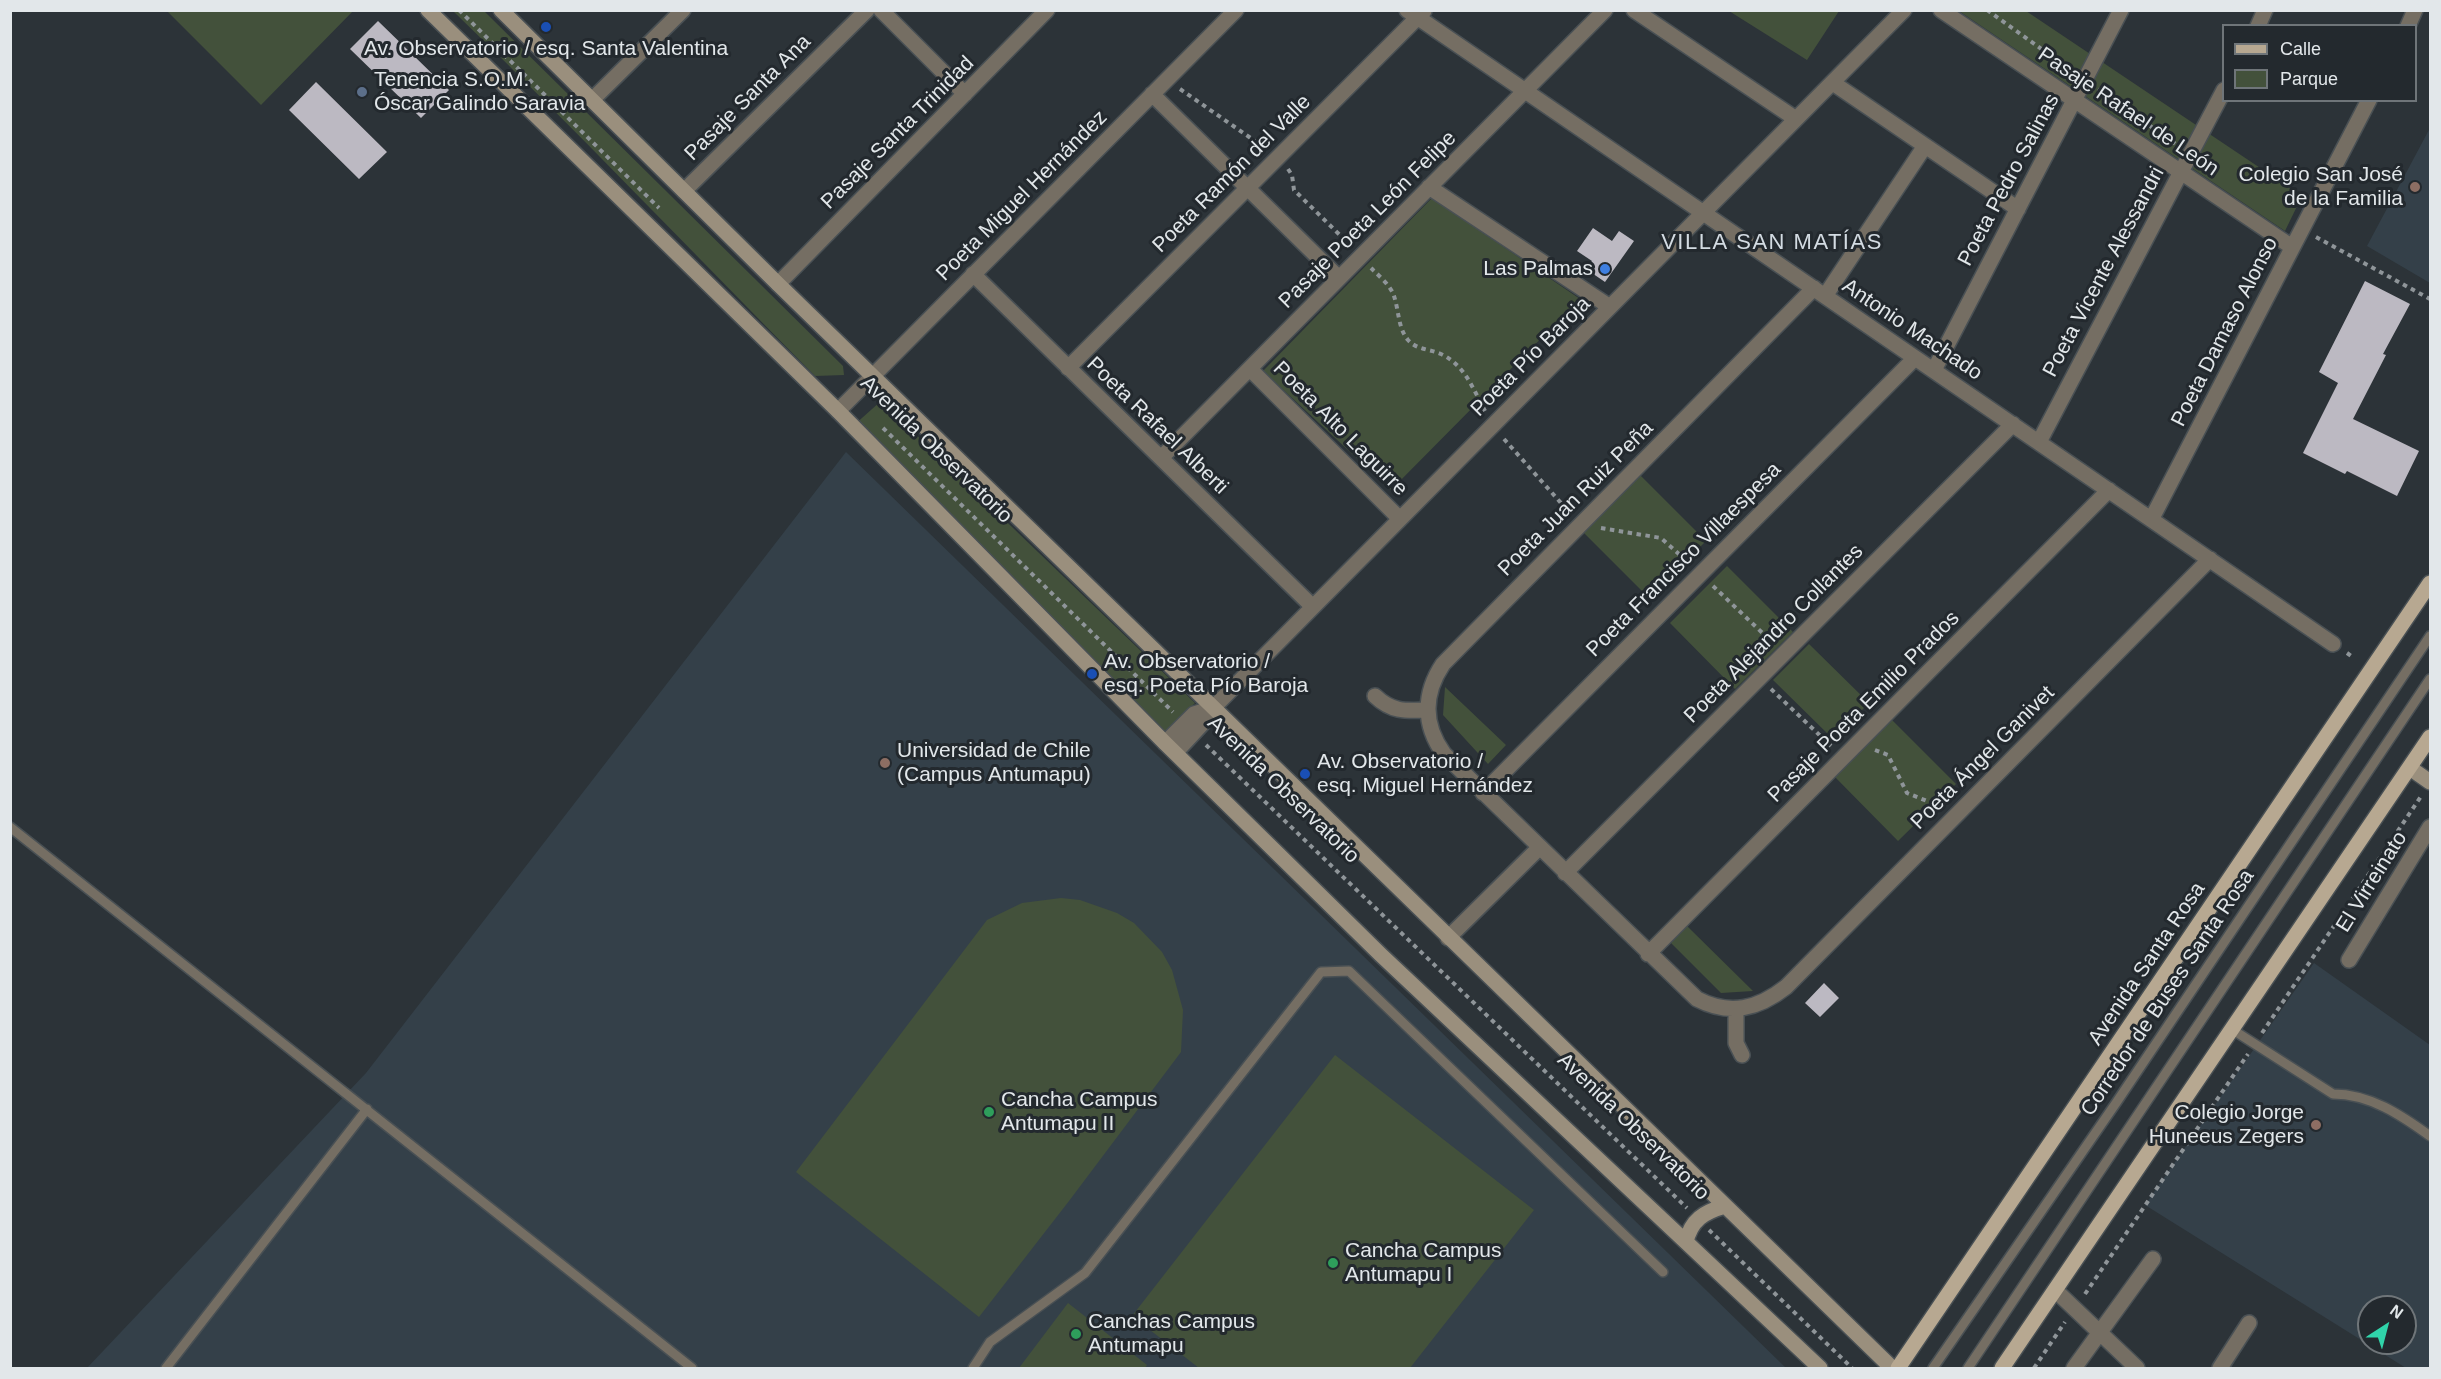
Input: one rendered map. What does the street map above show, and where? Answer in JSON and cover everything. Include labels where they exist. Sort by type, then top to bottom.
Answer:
[{"type":"main road","name":"Avenida Observatorio","points":[[428,10],[838,411],[1170,747],[1381,955],[1820,1368]]},
{"type":"main road","name":"Avenida Observatorio","points":[[501,10],[778,284],[1892,1368]]},
{"type":"main road","name":"Avenida Santa Rosa","points":[[1898,1368],[2430,583]]},
{"type":"main road","points":[[2002,1368],[2430,737]]},
{"type":"main road","points":[[2410,768],[2427,787]]},
{"type":"main road","points":[[1686,1242],[1692,1225],[1698,1219],[1705,1213],[1725,1206]]},
{"type":"street","points":[[592,100],[683,10]]},
{"type":"street","name":"Pasaje Santa Ana","points":[[684,191],[867,10]]},
{"type":"street","points":[[881,10],[965,94]]},
{"type":"street","name":"Pasaje Santa Trinidad","points":[[778,284],[1047,10]]},
{"type":"street","name":"Poeta Miguel Hernández","points":[[838,411],[1236,10]]},
{"type":"street","name":"Pasaje Poeta León Felipe","points":[[1161,458],[1605,10]]},
{"type":"street","points":[[1634,10],[1796,119]]},
{"type":"street","name":"Poeta Pío Baroja","points":[[1170,747],[1189,728],[1194,714],[1213,708],[1904,10]]},
{"type":"street","name":"Pasaje Rafael de León","points":[[1941,10],[2292,247]]},
{"type":"street","name":"Poeta Pedro Salinas","points":[[1934,370],[2121,10]]},
{"type":"street","points":[[2259,24],[2265,10]]},
{"type":"street","points":[[2409,24],[2415,10]]},
{"type":"street","name":"Antonio Machado","points":[[1417,13],[1525,91],[2334,644]]},
{"type":"street","name":"Poeta Ramón del Valle","points":[[1068,368],[1279,157],[1417,13]]},
{"type":"street","points":[[1833,83],[2018,209]]},
{"type":"street","name":"Poeta Vicente Alessandri","points":[[2039,442],[2222,92]]},
{"type":"street","points":[[1152,94],[1339,278]]},
{"type":"street","name":"Poeta Damaso Alonso","points":[[2151,518],[2368,102]]},
{"type":"street","name":"Poeta Juan Ruiz Peña","points":[[1427,710],[1430,688],[1443,664],[1580,525],[1820,292],[1925,146]]},
{"type":"street","points":[[1430,187],[1610,307]]},
{"type":"street","name":"Poeta Rafael Alberti","points":[[973,274],[1313,608]]},
{"type":"street","name":"Poeta Francisco Villaespesa","points":[[1483,793],[1916,357]]},
{"type":"street","name":"Poeta Alto Laguirre","points":[[1250,369],[1400,519]]},
{"type":"street","name":"Poeta Alejandro Collantes","points":[[1565,873],[2013,424]]},
{"type":"street","name":"Pasaje Poeta Emilio Prados","points":[[1648,954],[2109,490]]},
{"type":"street","name":"Poeta Ángel Ganivet","points":[[1736,1009],[1763,1002],[1786,987],[2210,559]]},
{"type":"street","points":[[1375,696],[1391,708],[1400,711],[1427,710],[1430,730],[1444,754],[1648,954],[1697,999],[1709,1005],[1736,1009],[1736,1043],[1742,1055]]},
{"type":"street","name":"El Virreinato","points":[[2349,960],[2430,827]]},
{"type":"street","points":[[1448,938],[1539,848]]},
{"type":"street","points":[[2074,1368],[2153,1259]]},
{"type":"street","points":[[2055,1290],[2137,1368]]},
{"type":"street","points":[[2220,1368],[2249,1323]]},
{"type":"lane","name":"Corredor de Buses Santa Rosa","points":[[1933,1368],[2116,1103],[2430,636]]},
{"type":"lane","name":"Corredor de Buses Santa Rosa","points":[[1968,1368],[2430,679]]},
{"type":"lane","points":[[10,827],[692,1368]]},
{"type":"lane","points":[[974,1368],[990,1342],[1085,1273],[1321,972],[1349,971],[1663,1272]]},
{"type":"lane","points":[[2233,1030],[2333,1094],[2350,1094],[2374,1102],[2404,1117],[2430,1136]]},
{"type":"lane","points":[[166,1368],[367,1109]]},
{"type":"path","points":[[459,10],[664,212]]},
{"type":"path","points":[[1168,78],[1184,92],[1279,157],[1292,175],[1294,190],[1361,256],[1394,294],[1406,338],[1413,344],[1441,354],[1465,372],[1492,426],[1580,525],[1661,538],[1784,654]]},
{"type":"path","name":"Avenida Observatorio","points":[[877,422],[1189,728],[1852,1368]]},
{"type":"path","points":[[1766,684],[1835,750]]},
{"type":"path","points":[[1857,744],[1888,755],[1907,793],[1927,801],[1950,820]]},
{"type":"path","points":[[2034,1368],[2427,787]]},
{"type":"shaded area","name":"Colegio San José de la Familia","points":[[2430,128],[2430,283],[2367,246]]},
{"type":"shaded area","name":"Universidad de Chile (Campus Antumapu)","points":[[846,452],[1786,1368],[87,1368],[366,1073]]},
{"type":"shaded area","name":"Colegio Jorge Huneeus Zegers","points":[[2314,963],[2430,1045],[2430,1368],[2406,1368],[2385,1355],[2417,1355],[2417,1295],[2357,1295],[2357,1337],[2145,1205]]},
{"type":"green space","points":[[167,11],[353,11],[261,105]]},
{"type":"green space","points":[[453,11],[484,11],[843,366],[844,375],[815,376]]},
{"type":"green space","points":[[1729,11],[1839,11],[1807,60]]},
{"type":"green space","points":[[1959,11],[2026,11],[2302,196],[2285,231]]},
{"type":"green space","points":[[1432,198],[1580,299],[1391,490],[1263,371]]},
{"type":"green space","points":[[881,401],[1195,703],[1162,736],[853,426]]},
{"type":"green space","points":[[1640,475],[1706,541],[1649,598],[1583,532]]},
{"type":"green space","points":[[1727,566],[1793,632],[1735,689],[1670,623]]},
{"type":"green space","points":[[1809,644],[1869,703],[1833,739],[1773,680]]},
{"type":"green space","points":[[1445,687],[1506,745],[1488,764],[1443,715]]},
{"type":"green space","points":[[1890,718],[1956,784],[1898,841],[1833,775]]},
{"type":"green space","name":"Cancha Campus Antumapu II","points":[[1061,898],[1080,900],[1117,913],[1134,923],[1162,952],[1172,970],[1183,1010],[1181,1052],[979,1317],[796,1172],[987,920],[1022,903]]},
{"type":"green space","points":[[1687,926],[1753,991],[1721,993],[1671,943]]},
{"type":"green space","name":"Cancha Campus Antumapu I","points":[[1335,1055],[1534,1210],[1410,1368],[1199,1368],[1132,1316]]},
{"type":"green space","name":"Canchas Campus Antumapu","points":[[1068,1303],[1147,1365],[1145,1368],[1019,1368]]},
{"type":"building","points":[[378,21],[449,90],[421,118],[350,49]]},
{"type":"building","points":[[316,82],[387,152],[359,179],[289,110]]},
{"type":"building","points":[[1593,228],[1612,241],[1619,231],[1634,241],[1605,282],[1586,269],[1592,261],[1577,251]]},
{"type":"building","points":[[2365,281],[2410,304],[2383,354],[2386,355],[2353,419],[2419,451],[2397,496],[2347,471],[2345,474],[2303,453],[2338,383],[2319,372]]},
{"type":"building","points":[[1824,983],[1839,998],[1820,1017],[1805,1003]]},
{"type":"place","name":"Av. Observatorio / esq. Santa Valentina","points":[[546,27]]},
{"type":"place","name":"Tenencia S.O.M. Óscar Galindo Saravia","points":[[362,92]]},
{"type":"place","name":"Colegio San José de la Familia","points":[[2415,187]]},
{"type":"place","name":"Las Palmas","points":[[1605,269]]},
{"type":"place","name":"Av. Observatorio / esq. Poeta Pío Baroja","points":[[1092,674]]},
{"type":"place","name":"Universidad de Chile (Campus Antumapu)","points":[[885,763]]},
{"type":"place","name":"Av. Observatorio / esq. Miguel Hernández","points":[[1305,774]]},
{"type":"place","name":"Cancha Campus Antumapu II","points":[[989,1112]]},
{"type":"place","name":"Colegio Jorge Huneeus Zegers","points":[[2316,1125]]},
{"type":"place","name":"Cancha Campus Antumapu I","points":[[1333,1263]]},
{"type":"place","name":"Canchas Campus Antumapu","points":[[1076,1334]]},
{"type":"district","name":"VILLA SAN MATÍAS","points":[[1772,243]]}]
